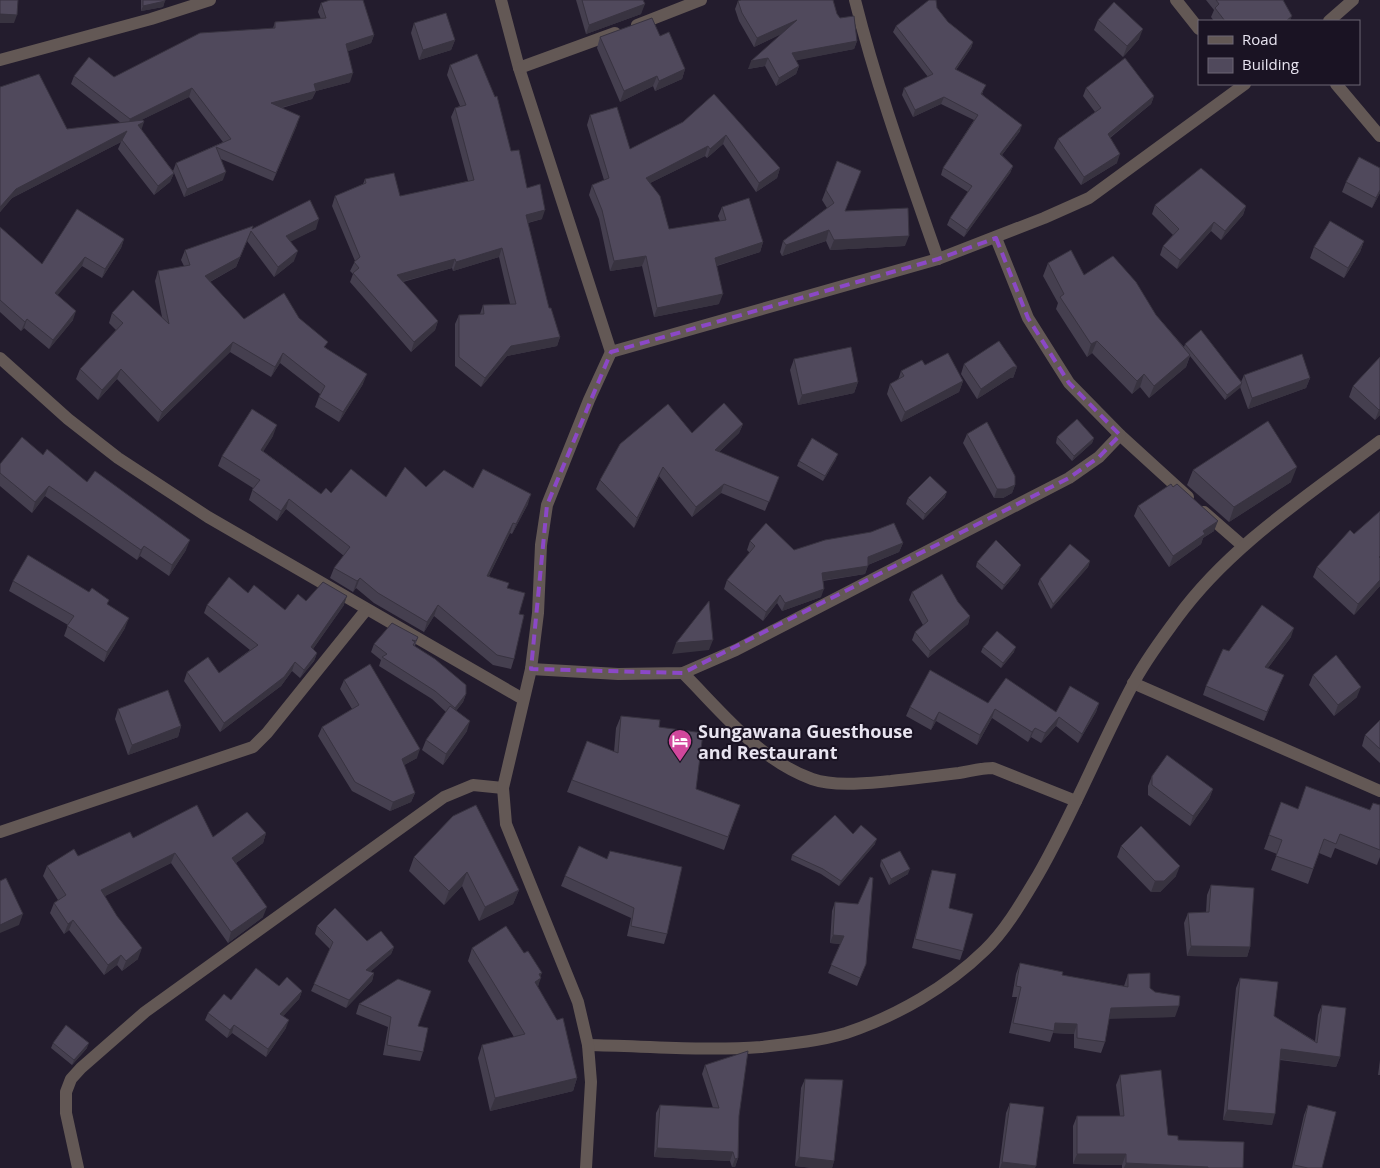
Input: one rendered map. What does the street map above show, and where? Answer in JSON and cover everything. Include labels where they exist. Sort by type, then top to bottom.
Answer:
[{"type":"street","points":[[0,60],[151,19],[210,0]]},
{"type":"street","points":[[501,0],[519,68],[611,352],[589,400],[547,505],[541,546],[538,613],[531,669],[503,788],[506,824],[578,1002],[588,1045],[591,1082],[586,1168]]},
{"type":"street","points":[[519,68],[701,0]]},
{"type":"street","points":[[855,0],[891,121],[938,259]]},
{"type":"street","points":[[1176,0],[1198,29]]},
{"type":"street","points":[[1330,20],[1353,0]]},
{"type":"street","points":[[611,352],[938,259],[996,238],[1089,198],[1241,85]]},
{"type":"street","points":[[1337,85],[1380,136]]},
{"type":"street","points":[[996,238],[1028,318],[1069,383],[1120,434],[1243,546]]},
{"type":"street","points":[[0,358],[68,419],[118,458],[208,517],[523,700]]},
{"type":"street","points":[[531,669],[618,674],[683,673],[736,650],[1069,478],[1099,457],[1120,434]]},
{"type":"street","points":[[588,1045],[716,1048],[761,1047],[846,1033],[903,1008],[950,980],[986,948],[1038,875],[1133,683],[1178,616],[1217,571],[1243,546],[1380,441]]},
{"type":"street","points":[[0,832],[253,747],[366,610]]},
{"type":"street","points":[[683,673],[757,746],[781,764],[812,779],[838,783],[876,782],[961,773],[980,768],[993,768],[1076,801]]},
{"type":"street","points":[[1133,683],[1380,791]]},
{"type":"street","points":[[78,1168],[66,1113],[66,1092],[71,1079],[97,1052],[145,1012],[444,797],[473,785],[503,788]]},
{"type":"highlighted area","points":[[996,238],[1028,318],[1069,383],[1120,435],[1099,457],[1069,478],[683,673],[531,669],[547,505],[611,352],[938,259]]},
{"type":"building","points":[[0,0],[18,0],[17,15],[0,14]]},
{"type":"building","points":[[143,0],[165,0],[165,1],[143,6]]},
{"type":"building","points":[[330,0],[363,0],[374,35],[346,44],[353,73],[314,84],[316,91],[271,103],[300,116],[276,173],[216,147],[226,172],[187,189],[176,163],[231,139],[192,88],[130,119],[74,76],[89,57],[114,77],[200,33],[275,28],[275,22],[326,18],[321,3]]},
{"type":"building","points":[[582,0],[643,0],[645,4],[589,25]]},
{"type":"building","points":[[833,0],[840,18],[854,16],[857,41],[792,53],[799,66],[779,78],[768,58],[751,61],[797,20],[757,38],[742,13],[738,1]]},
{"type":"building","points":[[929,0],[936,0],[937,8],[948,22],[973,42],[955,69],[986,85],[981,94],[1022,125],[1000,154],[1013,166],[967,230],[950,218],[972,186],[943,168],[978,115],[944,97],[915,110],[904,88],[933,74],[896,26]]},
{"type":"building","points":[[1216,0],[1283,0],[1292,16],[1287,20],[1224,20],[1215,8],[1219,4]]},
{"type":"building","points":[[1114,2],[1143,29],[1127,46],[1098,20]]},
{"type":"building","points":[[446,13],[455,40],[423,50],[414,23]]},
{"type":"building","points":[[652,18],[660,36],[669,32],[685,69],[659,81],[657,76],[624,91],[600,37]]},
{"type":"building","points":[[477,54],[495,97],[497,96],[511,151],[519,150],[527,188],[540,184],[545,210],[526,215],[549,308],[551,308],[560,337],[511,346],[485,378],[459,357],[459,315],[484,314],[483,305],[516,304],[502,248],[456,262],[455,259],[397,275],[438,321],[414,342],[353,273],[359,268],[354,262],[360,257],[335,196],[366,183],[365,179],[394,173],[400,196],[474,180],[455,108],[466,105],[450,65]]},
{"type":"building","points":[[1125,58],[1154,96],[1108,134],[1120,154],[1084,177],[1058,139],[1101,108],[1086,88]]},
{"type":"building","points":[[39,74],[67,129],[143,120],[144,122],[138,125],[174,173],[158,186],[122,140],[127,131],[16,189],[0,207],[0,87]]},
{"type":"building","points":[[714,94],[780,168],[759,183],[726,135],[710,149],[708,146],[646,178],[660,196],[669,229],[726,220],[722,207],[749,198],[763,242],[715,258],[723,294],[657,308],[646,256],[614,261],[602,210],[592,185],[609,178],[590,115],[617,107],[630,149],[683,122]]},
{"type":"building","points":[[1359,157],[1380,168],[1380,190],[1376,198],[1346,182]]},
{"type":"building","points":[[837,161],[861,171],[845,211],[908,208],[909,236],[834,240],[829,230],[786,245],[783,241],[834,203],[826,190]]},
{"type":"building","points":[[1201,168],[1246,206],[1225,231],[1214,222],[1180,260],[1163,246],[1179,229],[1155,205]]},
{"type":"building","points":[[310,200],[319,219],[286,236],[298,251],[278,267],[251,231],[240,257],[205,276],[244,319],[284,293],[299,318],[328,342],[324,347],[367,374],[343,412],[319,397],[325,386],[283,353],[275,367],[233,342],[162,412],[121,369],[102,390],[80,369],[123,323],[112,313],[133,290],[169,324],[158,271],[190,265],[185,250],[253,226],[252,229]]},
{"type":"building","points":[[77,209],[124,239],[105,269],[85,257],[55,293],[76,311],[53,340],[27,319],[25,322],[0,300],[0,227],[42,264]]},
{"type":"building","points":[[1330,221],[1364,241],[1348,268],[1314,247]]},
{"type":"building","points":[[1071,250],[1084,275],[1113,256],[1136,282],[1156,315],[1190,355],[1154,386],[1144,374],[1137,381],[1097,341],[1091,344],[1060,297],[1064,294],[1048,263]]},
{"type":"building","points":[[1201,330],[1242,383],[1227,395],[1185,344]]},
{"type":"building","points":[[999,341],[1017,367],[1013,367],[981,389],[964,364]]},
{"type":"building","points":[[851,347],[858,382],[802,395],[794,359]]},
{"type":"building","points":[[948,353],[963,381],[905,412],[890,384],[904,376],[901,371],[922,360],[925,365]]},
{"type":"building","points":[[1302,354],[1310,378],[1252,398],[1244,375]]},
{"type":"building","points":[[1380,357],[1380,409],[1379,410],[1353,386]]},
{"type":"building","points":[[724,403],[743,424],[715,450],[779,477],[769,502],[724,484],[696,507],[663,467],[637,518],[600,480],[620,444],[668,404],[692,433]]},
{"type":"building","points":[[252,409],[277,425],[261,450],[321,494],[326,488],[331,493],[351,469],[386,497],[405,467],[426,487],[444,470],[473,488],[483,469],[531,494],[516,524],[513,523],[487,576],[509,583],[507,588],[525,593],[519,614],[524,615],[514,659],[497,655],[438,605],[427,622],[378,593],[360,578],[357,581],[334,568],[350,547],[289,499],[281,511],[252,490],[260,480],[222,456]]},
{"type":"building","points":[[1077,419],[1094,438],[1074,456],[1057,437]]},
{"type":"building","points":[[1268,421],[1297,467],[1234,507],[1193,470]]},
{"type":"building","points":[[987,422],[1015,476],[1015,485],[1006,489],[997,489],[967,434]]},
{"type":"building","points":[[22,437],[43,455],[47,449],[87,482],[95,471],[190,540],[172,565],[144,546],[141,550],[49,486],[35,502],[0,473],[0,464]]},
{"type":"building","points":[[812,438],[838,454],[825,476],[799,461]]},
{"type":"building","points":[[930,476],[947,492],[925,514],[908,498]]},
{"type":"building","points":[[1171,484],[1173,487],[1177,484],[1218,521],[1203,531],[1205,534],[1173,556],[1138,506]]},
{"type":"building","points":[[1380,511],[1380,580],[1358,604],[1317,567],[1350,530],[1354,534]]},
{"type":"building","points":[[766,523],[794,550],[825,540],[871,532],[894,523],[903,543],[868,557],[868,566],[822,573],[824,589],[785,603],[780,595],[766,612],[727,580],[755,546],[750,541]]},
{"type":"building","points":[[996,540],[1021,565],[1004,585],[977,562]]},
{"type":"building","points":[[1070,544],[1090,561],[1053,604],[1040,579]]},
{"type":"building","points":[[28,555],[89,592],[92,588],[109,600],[107,604],[129,618],[107,652],[67,626],[74,616],[13,581]]},
{"type":"building","points":[[942,574],[958,602],[970,616],[930,651],[915,632],[928,621],[912,592]]},
{"type":"building","points":[[229,577],[248,593],[254,585],[285,610],[298,594],[306,601],[323,582],[347,596],[311,647],[317,653],[304,670],[295,662],[284,677],[224,723],[187,672],[208,657],[219,673],[258,645],[207,605]]},
{"type":"building","points":[[709,601],[713,640],[676,643]]},
{"type":"building","points":[[1262,605],[1294,628],[1265,667],[1284,675],[1267,712],[1206,686],[1223,649],[1229,651]]},
{"type":"building","points":[[392,623],[418,637],[416,641],[412,640],[415,642],[413,645],[435,659],[466,685],[466,694],[455,708],[435,691],[382,657],[387,654],[374,644]]},
{"type":"building","points":[[997,631],[1016,647],[1003,663],[983,647]]},
{"type":"building","points":[[1336,655],[1361,687],[1338,705],[1313,675]]},
{"type":"building","points":[[370,664],[420,749],[402,759],[415,793],[393,802],[355,782],[322,727],[359,705],[344,680]]},
{"type":"building","points":[[930,670],[988,703],[1006,678],[1056,712],[1070,686],[1099,703],[1082,734],[1059,717],[1045,733],[1035,728],[1032,732],[995,709],[980,735],[939,712],[934,721],[910,707]]},
{"type":"building","points":[[168,690],[181,726],[132,745],[118,709]]},
{"type":"building","points":[[450,706],[470,721],[446,754],[426,740]]},
{"type":"building","points":[[621,716],[660,720],[659,727],[703,733],[696,789],[740,805],[728,837],[572,780],[587,741],[618,753]]},
{"type":"building","points":[[1380,720],[1380,749],[1365,735]]},
{"type":"building","points":[[1167,755],[1213,789],[1193,816],[1152,785],[1152,776]]},
{"type":"building","points":[[1306,786],[1370,810],[1373,803],[1380,805],[1380,850],[1340,834],[1336,844],[1324,839],[1313,869],[1276,856],[1282,840],[1269,835],[1281,802],[1298,809]]},
{"type":"building","points":[[197,805],[213,837],[247,812],[266,833],[232,858],[267,907],[231,932],[175,853],[101,890],[117,916],[142,948],[126,961],[121,955],[108,965],[73,920],[68,924],[54,903],[66,895],[47,866],[74,849],[78,856],[130,832],[133,838]]},
{"type":"building","points":[[476,805],[519,890],[485,907],[467,872],[449,891],[414,857],[453,816]]},
{"type":"building","points":[[835,815],[853,834],[861,825],[877,839],[841,881],[823,869],[792,855]]},
{"type":"building","points":[[1141,826],[1180,866],[1164,881],[1155,881],[1121,846]]},
{"type":"building","points":[[579,846],[607,859],[610,851],[682,867],[667,934],[631,926],[634,908],[565,876]]},
{"type":"building","points":[[900,851],[910,869],[891,879],[881,860]]},
{"type":"building","points":[[932,870],[956,874],[949,908],[973,914],[963,951],[915,939]]},
{"type":"building","points":[[870,877],[873,878],[866,964],[860,978],[831,965],[844,936],[833,935],[835,902],[858,904]]},
{"type":"building","points":[[6,878],[23,914],[0,925],[0,881]]},
{"type":"building","points":[[1211,885],[1254,888],[1250,947],[1191,946],[1188,913],[1209,912]]},
{"type":"building","points":[[335,908],[367,941],[381,931],[394,947],[366,970],[374,973],[349,1000],[314,984],[333,942],[317,926]]},
{"type":"building","points":[[506,926],[524,953],[528,951],[542,973],[539,974],[541,978],[535,982],[557,1020],[563,1018],[577,1078],[495,1098],[482,1045],[525,1034],[472,948]]},
{"type":"building","points":[[1020,963],[1063,972],[1062,975],[1128,987],[1128,974],[1150,973],[1150,988],[1155,992],[1180,996],[1179,1006],[1111,1008],[1105,1042],[1077,1038],[1077,1024],[1055,1023],[1054,1031],[1013,1023],[1021,987],[1016,986]]},
{"type":"building","points":[[256,968],[279,986],[287,977],[302,991],[280,1014],[289,1020],[268,1049],[234,1025],[230,1030],[208,1013],[224,994],[231,1000]]},
{"type":"building","points":[[1240,978],[1278,982],[1274,1016],[1317,1043],[1322,1005],[1346,1008],[1340,1057],[1281,1049],[1275,1114],[1227,1110]]},
{"type":"building","points":[[398,979],[431,991],[418,1026],[428,1028],[423,1052],[387,1045],[391,1017],[359,1004]]},
{"type":"building","points":[[66,1025],[89,1043],[74,1060],[53,1043]]},
{"type":"building","points":[[748,1051],[739,1116],[738,1158],[735,1159],[733,1152],[657,1148],[660,1105],[719,1108],[705,1065]]},
{"type":"building","points":[[1161,1070],[1168,1135],[1178,1136],[1178,1140],[1244,1142],[1243,1168],[1126,1163],[1126,1154],[1077,1154],[1077,1116],[1124,1116],[1120,1075]]},
{"type":"building","points":[[805,1079],[843,1080],[834,1161],[799,1157]]},
{"type":"building","points":[[1010,1103],[1044,1107],[1036,1166],[1002,1162]]},
{"type":"building","points":[[1308,1105],[1336,1112],[1322,1168],[1294,1165]]},
{"type":"place","name":"Sungawana Guesthouse and Restaurant","points":[[680,762]]}]
